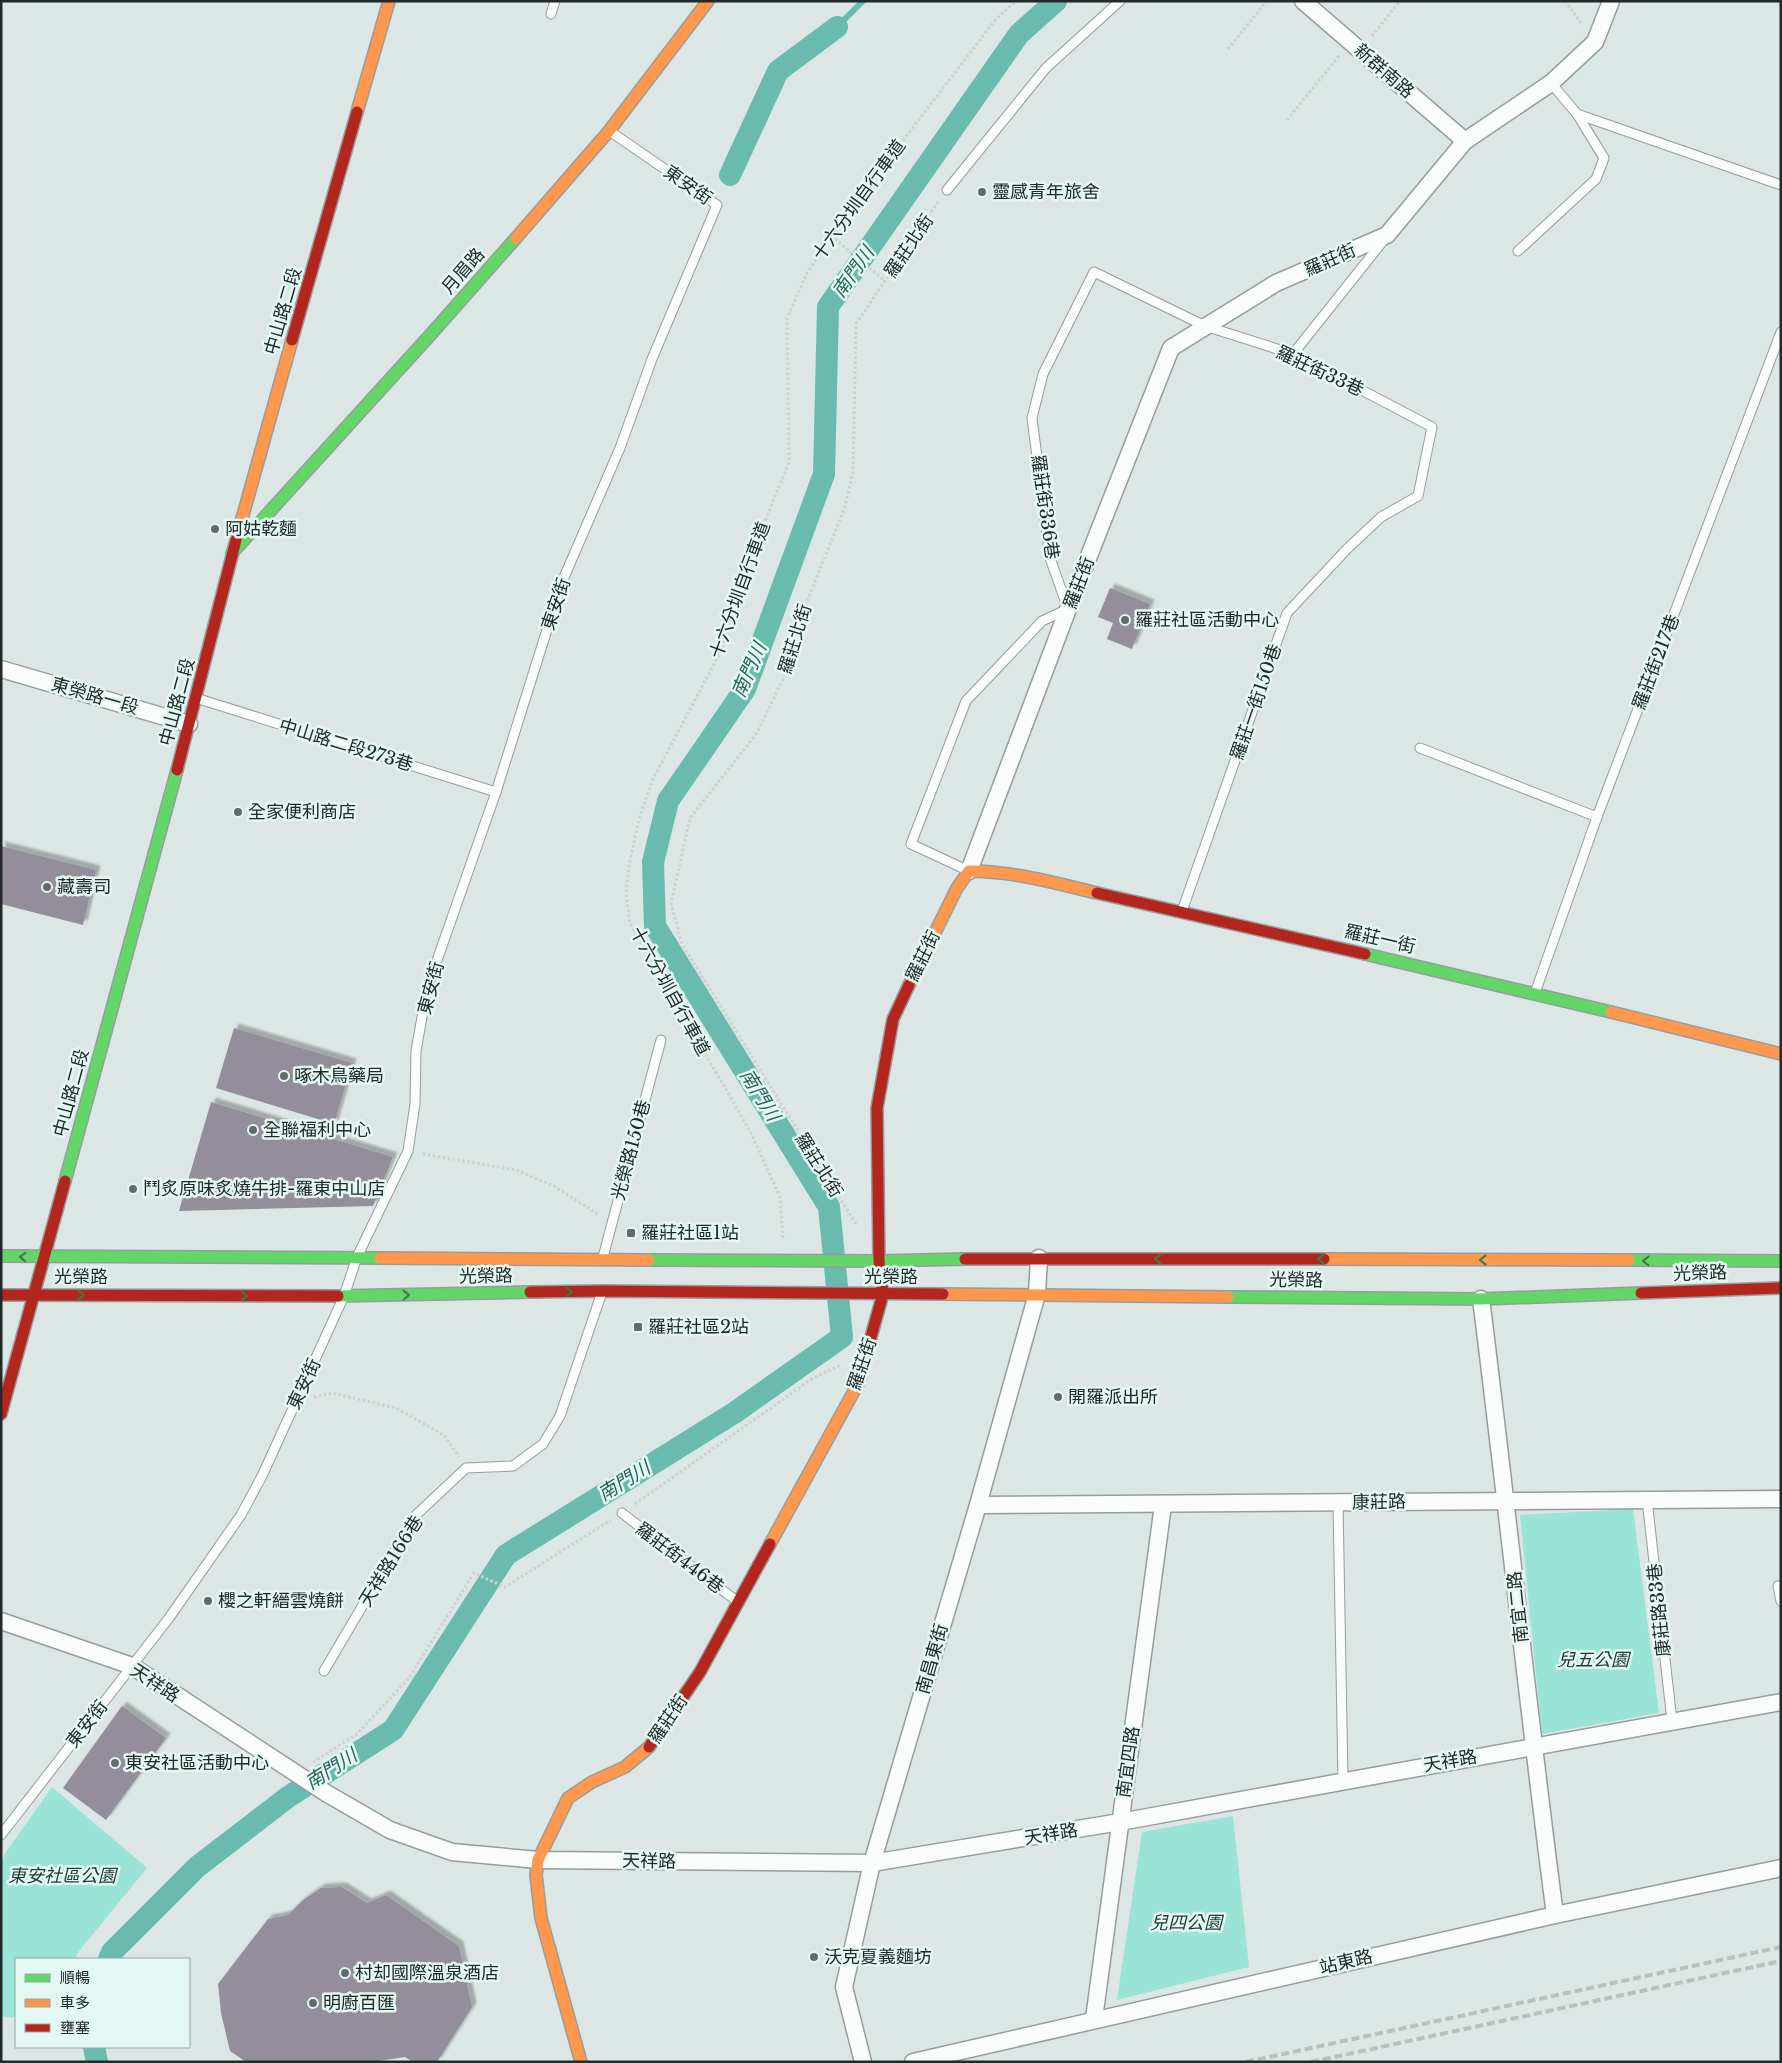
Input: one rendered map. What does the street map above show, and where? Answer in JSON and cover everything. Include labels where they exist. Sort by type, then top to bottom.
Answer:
[{"type":"street","name":"中山路二段","points":[[1,1414],[197,698],[232,554],[389,1]]},
{"type":"street","name":"新群南路","points":[[1303,1],[1465,141]]},
{"type":"street","name":"羅莊街","points":[[581,2062],[540,1918],[536,1875],[538,1860],[568,1798],[592,1782],[625,1767],[646,1751],[700,1672],[859,1382],[883,1294],[879,1261],[877,1108],[893,1019],[957,888],[969,871],[1068,609],[1171,348],[1276,283],[1387,235],[1465,141],[1551,83],[1595,42],[1611,1]]},
{"type":"street","name":"月眉路","points":[[232,554],[432,332],[609,131],[702,3]]},
{"type":"street","name":"東榮路一段","points":[[1,669],[189,724]]},
{"type":"street","name":"羅莊一街","points":[[969,871],[990,871],[1016,875],[1182,911],[1535,993],[1781,1054]]},
{"type":"street","name":"光榮路","points":[[1,1256],[785,1261],[1039,1258],[1781,1261]]},
{"type":"street","name":"南昌東街","points":[[863,2062],[844,1987],[872,1863],[978,1505],[1037,1294],[1039,1258]]},
{"type":"street","name":"光榮路","points":[[1,1295],[344,1296],[603,1291],[1481,1299],[1781,1288]]},
{"type":"street","name":"南宜二路","points":[[1481,1299],[1507,1500],[1533,1746],[1555,1915]]},
{"type":"street","name":"康莊路","points":[[978,1505],[1781,1499]]},
{"type":"street","name":"南宜四路","points":[[1094,2019],[1163,1505]]},
{"type":"street","name":"天祥路","points":[[1,1621],[132,1666],[295,1774],[390,1830],[452,1852],[538,1860],[872,1863],[1120,1822],[1781,1702]]},
{"type":"street","name":"站東路","points":[[913,2062],[1094,2019],[1555,1915],[1781,1868]]},
{"type":"lane","points":[[551,14],[555,1]]},
{"type":"lane","points":[[947,190],[1046,68],[1120,1]]},
{"type":"lane","points":[[1518,251],[1596,179],[1604,158],[1577,114],[1551,83]]},
{"type":"lane","points":[[1577,114],[1781,185]]},
{"type":"lane","name":"東安街","points":[[1,1835],[169,1618],[240,1515],[262,1476],[344,1296],[357,1257],[408,1151],[415,1104],[416,1051],[427,990],[496,792],[562,582],[620,448],[652,359],[717,205],[609,131]]},
{"type":"lane","points":[[1293,354],[1387,235]]},
{"type":"lane","name":"羅莊街336巷","points":[[1068,609],[1050,558],[1032,418],[1043,374],[1094,272],[1204,326]]},
{"type":"lane","name":"羅莊街33巷","points":[[1204,326],[1293,354],[1432,427]]},
{"type":"lane","name":"羅莊街217巷","points":[[1535,993],[1598,817],[1781,332]]},
{"type":"lane","name":"羅莊一街150巷","points":[[1182,911],[1287,613],[1347,548],[1381,517],[1418,496],[1432,427]]},
{"type":"lane","points":[[969,871],[911,844],[966,702],[1042,621],[1068,609]]},
{"type":"lane","name":"中山路二段273巷","points":[[197,698],[496,792]]},
{"type":"lane","points":[[1420,748],[1598,817]]},
{"type":"lane","name":"光榮路150巷","points":[[602,1259],[660,1040]]},
{"type":"lane","points":[[1764,1261],[1781,1257]]},
{"type":"lane","points":[[1762,1288],[1781,1292]]},
{"type":"lane","points":[[466,1468],[513,1466],[543,1444],[560,1416],[603,1291]]},
{"type":"lane","name":"天祥路166巷","points":[[324,1671],[416,1515],[466,1468]]},
{"type":"lane","name":"康莊路33巷","points":[[1647,1500],[1672,1721]]},
{"type":"lane","points":[[1338,1503],[1343,1780]]},
{"type":"lane","name":"羅莊街446巷","points":[[622,1513],[739,1602]]},
{"type":"lane","points":[[1778,1586],[1781,1601]]},
{"type":"path","name":"十六分圳自行車道","points":[[785,1261],[780,1197],[750,1131],[630,924],[626,894],[630,866],[639,819],[652,781],[722,649],[739,584],[788,462],[787,318],[807,273],[831,236],[996,19],[1016,1]]},
{"type":"path","points":[[1228,49],[1267,1]]},
{"type":"path","points":[[1287,120],[1400,1]]},
{"type":"path","points":[[1565,1],[1595,42]]},
{"type":"path","name":"羅莊北街","points":[[858,1228],[682,944],[671,903],[690,818],[757,733],[789,667],[794,633],[844,510],[853,472],[856,324],[947,190]]},
{"type":"path","points":[[831,236],[885,281]]},
{"type":"path","points":[[408,1151],[516,1170],[554,1186],[612,1224]]},
{"type":"path","points":[[295,1774],[357,1734],[409,1678],[474,1573],[505,1587],[622,1513],[813,1378],[867,1354]]},
{"type":"path","points":[[297,1400],[332,1393],[396,1408],[444,1435],[466,1468]]},
{"type":"green space","name":"兒五公園","points":[[1633,1509],[1659,1713],[1542,1734],[1520,1515]]},
{"type":"green space","name":"東安社區公園","points":[[52,1787],[147,1868],[79,1951],[76,1958],[15,1958],[15,2018],[1,2016],[1,1863],[6,1852]]},
{"type":"green space","name":"兒四公園","points":[[1233,1816],[1249,1967],[1117,2000],[1142,1832]]},
{"type":"building","name":"羅莊社區活動中心","points":[[1110,588],[1150,604],[1132,649],[1107,639],[1113,623],[1098,617]]},
{"type":"building","name":"藏壽司","points":[[1,846],[96,870],[83,925],[1,904]]},
{"type":"building","name":"啄木鳥藥局","points":[[234,1028],[352,1063],[334,1124],[216,1088]]},
{"type":"building","name":"全聯福利中心","points":[[211,1102],[393,1157],[373,1206],[179,1211]]},
{"type":"building","name":"東安社區活動中心","points":[[122,1706],[166,1738],[106,1820],[63,1788]]},
{"type":"building","name":"村却國際溫泉酒店","points":[[342,1887],[367,1903],[386,1895],[459,1946],[472,2007],[437,2062],[413,2062],[405,2057],[372,2062],[246,2062],[230,2051],[221,2013],[218,1984],[268,1919],[288,1915],[303,1900],[321,1888]]},
{"type":"waterway","points":[[837,27],[863,1]]},
{"type":"waterway","name":"南門川","points":[[109,1958],[112,1952],[197,1867],[288,1797],[393,1730],[506,1555],[734,1413],[842,1337],[829,1207],[655,926],[653,862],[668,801],[745,689],[824,474],[828,307],[1019,34],[1056,1]]},
{"type":"waterway","points":[[730,175],[778,71],[837,27]]},
{"type":"waterway","name":"南門川","points":[[94,2048],[97,2062]]},
{"type":"railway","points":[[1246,2062],[1781,1947]]},
{"type":"railway","points":[[1311,2062],[1781,1961]]},
{"type":"traffic: fast","points":[[232,553],[516,238]]},
{"type":"traffic: fast","points":[[65,1181],[177,770]]},
{"type":"traffic: fast","points":[[1365,954],[1611,1012]]},
{"type":"traffic: fast","points":[[1,1256],[380,1258]]},
{"type":"traffic: fast","points":[[649,1260],[879,1261],[965,1259]]},
{"type":"traffic: fast","points":[[1629,1260],[1781,1261]]},
{"type":"traffic: fast","points":[[338,1296],[530,1292]]},
{"type":"traffic: fast","points":[[1228,1297],[1481,1299],[1641,1293]]},
{"type":"traffic: slow","points":[[357,112],[389,1]]},
{"type":"traffic: slow","points":[[516,238],[609,131],[708,1]]},
{"type":"traffic: slow","points":[[236,540],[292,340]]},
{"type":"traffic: slow","points":[[909,985],[957,888],[969,871],[1017,875],[1097,893]]},
{"type":"traffic: slow","points":[[1611,1012],[1781,1054]]},
{"type":"traffic: slow","points":[[380,1258],[649,1260]]},
{"type":"traffic: slow","points":[[1324,1259],[1629,1260]]},
{"type":"traffic: slow","points":[[943,1294],[1228,1297]]},
{"type":"traffic: slow","points":[[770,1544],[859,1382],[867,1351]]},
{"type":"traffic: slow","points":[[581,2062],[541,1918],[536,1875],[538,1860],[568,1798],[592,1782],[625,1767],[649,1747]]},
{"type":"traffic: jam","points":[[292,340],[357,112]]},
{"type":"traffic: jam","points":[[177,770],[236,540]]},
{"type":"traffic: jam","points":[[1097,893],[1365,954]]},
{"type":"traffic: jam","points":[[867,1351],[883,1294],[879,1261],[877,1108],[893,1019],[909,985]]},
{"type":"traffic: jam","points":[[1,1414],[65,1181]]},
{"type":"traffic: jam","points":[[965,1259],[1324,1259]]},
{"type":"traffic: jam","points":[[1641,1293],[1781,1288]]},
{"type":"traffic: jam","points":[[530,1292],[943,1294]]},
{"type":"traffic: jam","points":[[1,1295],[338,1296]]},
{"type":"traffic: jam","points":[[649,1747],[700,1672],[770,1544]]},
{"type":"place","name":"靈感青年旅舍","points":[[982,192]]},
{"type":"place","name":"阿姑乾麵","points":[[215,529]]},
{"type":"place","name":"羅莊社區活動中心","points":[[1125,620]]},
{"type":"place","name":"全家便利商店","points":[[238,812]]},
{"type":"place","name":"藏壽司","points":[[47,887]]},
{"type":"place","name":"啄木鳥藥局","points":[[284,1076]]},
{"type":"place","name":"全聯福利中心","points":[[253,1130]]},
{"type":"place","name":"鬥炙原味炙燒牛排-羅東中山店","points":[[133,1189]]},
{"type":"place","name":"羅莊社區1站","points":[[631,1233]]},
{"type":"place","name":"羅莊社區2站","points":[[638,1327]]},
{"type":"place","name":"開羅派出所","points":[[1058,1397]]},
{"type":"place","name":"櫻之軒縉雲燒餅","points":[[208,1601]]},
{"type":"place","name":"東安社區活動中心","points":[[115,1763]]},
{"type":"place","name":"沃克夏義麵坊","points":[[814,1957]]},
{"type":"place","name":"村却國際溫泉酒店","points":[[345,1973]]},
{"type":"place","name":"明廚百匯","points":[[313,2003]]}]
